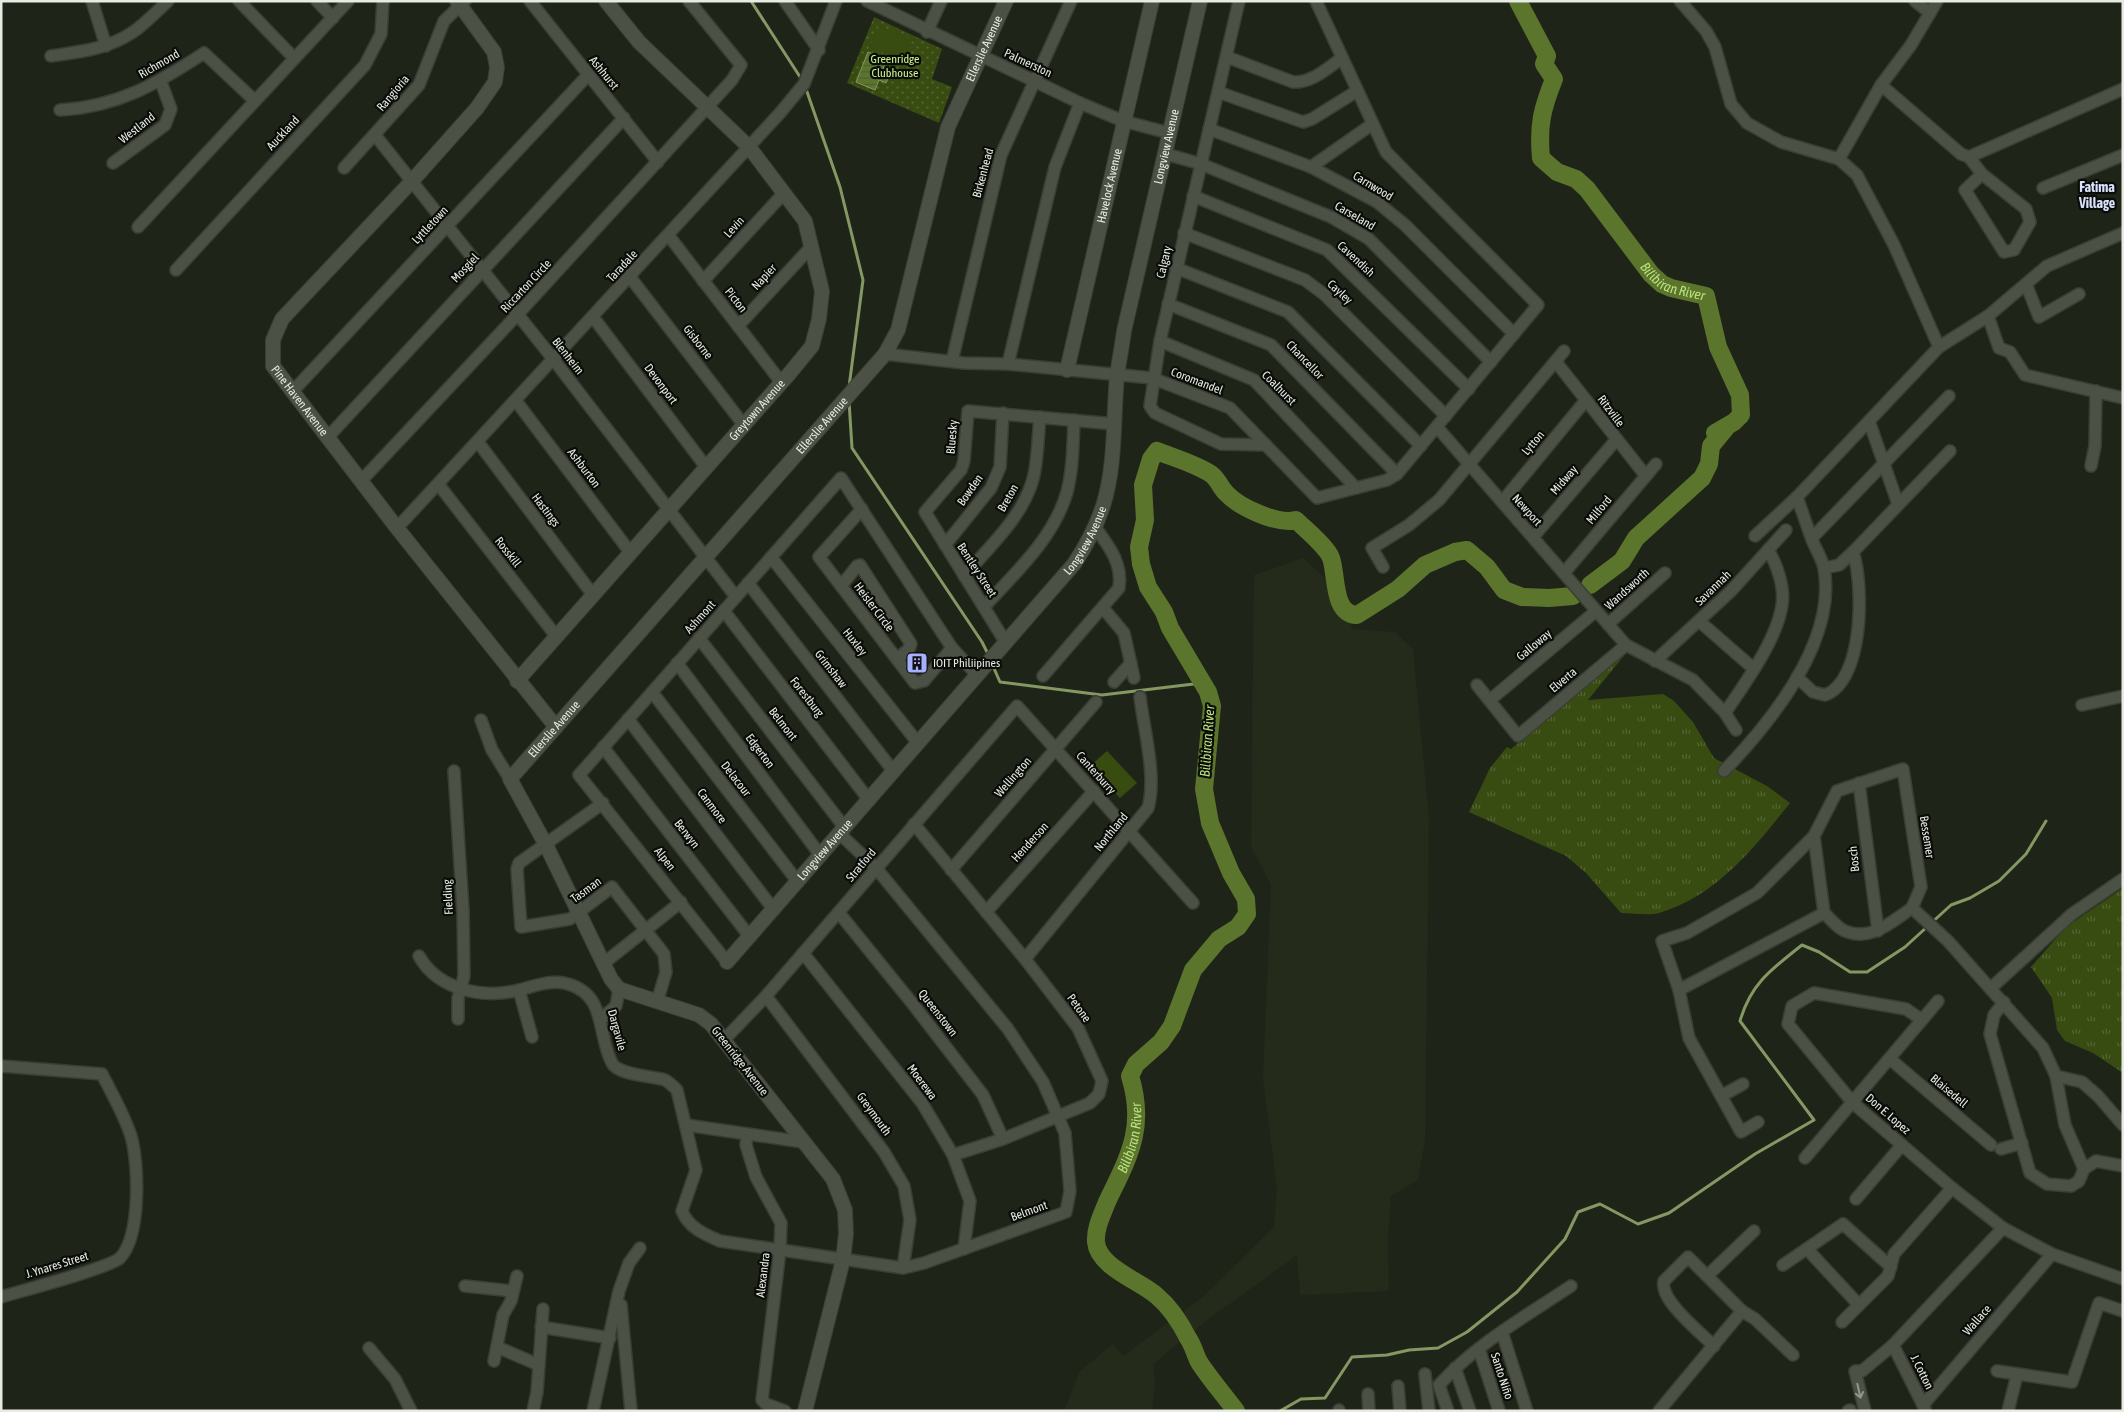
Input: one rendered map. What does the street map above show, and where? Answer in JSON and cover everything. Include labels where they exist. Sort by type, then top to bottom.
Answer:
[{"type":"street","points":[[92,1],[106,46]]},
{"type":"street","points":[[51,56],[106,46],[132,33],[168,1]]},
{"type":"street","points":[[239,1],[294,58]]},
{"type":"street","points":[[317,1],[333,18]]},
{"type":"street","points":[[138,227],[348,1]]},
{"type":"street","name":"Auckland","points":[[176,270],[365,65],[381,34],[382,1]]},
{"type":"street","name":"Ashhurst","points":[[530,1],[658,162]]},
{"type":"street","name":"Greytown Avenue","points":[[517,681],[812,346],[819,319],[822,291],[805,221],[749,147],[639,42],[606,1]]},
{"type":"street","points":[[689,1],[741,65],[708,108]]},
{"type":"street","points":[[785,1],[819,50]]},
{"type":"street","name":"Taradale","points":[[397,528],[669,236],[804,84],[819,50],[836,1]]},
{"type":"street","name":"Palmerston","points":[[867,1],[880,5],[927,32],[1080,103],[1123,121],[1170,133]]},
{"type":"street","points":[[927,32],[941,1]]},
{"type":"street","name":"Ellerslie Avenue","points":[[510,779],[885,354],[898,330],[948,127],[1006,1]]},
{"type":"street","name":"Birkenhead","points":[[952,361],[1001,155],[1071,1]]},
{"type":"street","name":"Havelock Avenue","points":[[1067,370],[1152,1]]},
{"type":"street","name":"Longview Avenue","points":[[727,962],[1074,564],[1095,527],[1104,504],[1115,424],[1117,376],[1124,331],[1200,1]]},
{"type":"street","name":"Calgary","points":[[1239,1],[1168,304],[1152,378],[1150,406],[1154,413],[1221,444],[1266,445]]},
{"type":"street","points":[[1311,167],[1371,124],[1316,1]]},
{"type":"street","points":[[1915,1],[1930,13]]},
{"type":"street","points":[[1839,159],[1881,85],[1911,45],[1937,1]]},
{"type":"street","name":"Rangioria","points":[[344,168],[419,85],[444,20],[460,3]]},
{"type":"street","name":"Pine Haven Avenue","points":[[460,3],[494,52],[497,67],[496,82],[477,108],[412,181],[282,319],[273,340],[273,366],[397,528],[517,681],[556,727]]},
{"type":"street","points":[[1688,4],[1715,47],[1731,104],[1747,123],[1781,142],[1839,159],[1857,175],[1894,245],[1939,347]]},
{"type":"street","name":"Richmond","points":[[60,110],[86,109],[111,103],[161,82],[204,53],[254,100]]},
{"type":"street","points":[[1227,57],[1293,82],[1303,83],[1311,80],[1342,58]]},
{"type":"street","name":"Lyttletown","points":[[292,392],[588,75]]},
{"type":"street","name":"Westland","points":[[113,164],[165,125],[171,109],[161,82]]},
{"type":"street","points":[[1881,85],[1961,154],[1968,157],[1982,174],[2026,209],[2030,222],[2014,250],[2004,252],[1965,190],[1982,174]]},
{"type":"street","points":[[1968,157],[2123,89]]},
{"type":"street","points":[[1218,92],[1303,122],[1312,119],[1357,91]]},
{"type":"street","points":[[1008,364],[1055,167],[1080,103]]},
{"type":"street","name":"Riccarton Circle","points":[[362,481],[708,108]]},
{"type":"street","name":"Mosgiel","points":[[328,437],[624,118]]},
{"type":"street","name":"Coromandel","points":[[885,354],[1152,378],[1230,408],[1317,498],[1387,480],[1397,474],[1538,305],[1386,152],[1371,124]]},
{"type":"street","name":"Carnwood","points":[[1210,128],[1311,167],[1384,208],[1405,225],[1514,334]]},
{"type":"street","name":"Blenheim","points":[[375,135],[554,360],[736,597]]},
{"type":"street","name":"Carseland","points":[[1166,154],[1201,164],[1331,217],[1369,239],[1491,362]]},
{"type":"street","points":[[2043,188],[2123,155]]},
{"type":"street","name":"Levin","points":[[704,281],[784,193]]},
{"type":"street","name":"Cavendish","points":[[1193,196],[1327,250],[1468,389]]},
{"type":"street","name":"Cayley","points":[[1184,233],[1305,280],[1325,295],[1446,416]]},
{"type":"street","points":[[1755,536],[1939,347],[1988,316],[2048,266],[2123,233]]},
{"type":"street","name":"Picton","points":[[669,236],[781,382]]},
{"type":"street","name":"Napier","points":[[738,326],[811,247]]},
{"type":"street","points":[[1176,268],[1288,312],[1421,446]]},
{"type":"street","name":"Gisborne","points":[[630,277],[743,424]]},
{"type":"street","points":[[2026,284],[2039,317],[2079,294]]},
{"type":"street","name":"Chancellor","points":[[1168,304],[1271,345],[1397,474]]},
{"type":"street","points":[[1988,316],[1999,348],[2010,352],[2025,375],[2123,398]]},
{"type":"street","name":"Devonport","points":[[593,317],[706,467]]},
{"type":"street","name":"Coalhurst","points":[[1160,341],[1254,380],[1356,488]]},
{"type":"street","points":[[1383,567],[1372,548],[1410,525],[1439,500],[1564,351]]},
{"type":"street","name":"Ritzville","points":[[1556,362],[1646,476]]},
{"type":"street","points":[[2090,466],[2095,446],[2096,391]]},
{"type":"street","points":[[1812,538],[1950,396]]},
{"type":"street","name":"Lytton","points":[[1502,502],[1586,400]]},
{"type":"street","name":"Ashburton","points":[[516,401],[630,552]]},
{"type":"street","name":"Bluesky","points":[[925,512],[961,470],[964,461],[968,411],[1003,413]]},
{"type":"street","points":[[1003,413],[1115,424]]},
{"type":"street","name":"Bowden","points":[[945,545],[991,488],[1000,467],[1003,413]]},
{"type":"street","name":"Breton","points":[[964,576],[1010,524],[1022,505],[1034,474],[1040,417]]},
{"type":"street","points":[[984,607],[1025,562],[1056,519],[1067,491],[1072,461],[1074,420]]},
{"type":"street","points":[[1869,421],[1898,504]]},
{"type":"street","name":"Newport","points":[[1437,427],[1626,645]]},
{"type":"street","name":"Midway","points":[[1533,537],[1616,440]]},
{"type":"street","name":"Hastings","points":[[478,442],[593,595]]},
{"type":"street","points":[[1824,568],[1839,565],[1853,552],[1950,451]]},
{"type":"street","name":"Milford","points":[[1564,573],[1656,464]]},
{"type":"street","name":"Ashmont","points":[[579,775],[841,478],[862,509]]},
{"type":"street","name":"Rosskill","points":[[439,485],[556,636]]},
{"type":"street","points":[[1724,771],[1759,734],[1797,677],[1815,644],[1822,619],[1824,568],[1796,496]]},
{"type":"street","points":[[862,509],[952,648],[977,675]]},
{"type":"street","name":"Heisler Circle","points":[[862,509],[819,557],[915,683],[924,681],[952,648]]},
{"type":"street","name":"Bentley Street","points":[[925,512],[1006,643]]},
{"type":"street","points":[[1042,676],[1119,588],[1120,581],[1115,555],[1095,527]]},
{"type":"street","name":"Savannah","points":[[1655,660],[1732,591],[1786,530]]},
{"type":"street","points":[[1725,713],[1754,669],[1776,626],[1783,604],[1779,571],[1768,550]]},
{"type":"street","points":[[1797,677],[1813,692],[1825,695],[1838,688],[1847,672],[1857,637],[1861,600],[1858,566],[1853,552]]},
{"type":"street","name":"Huxley","points":[[771,557],[918,744]]},
{"type":"street","points":[[841,586],[860,565],[911,644],[909,649],[897,659]]},
{"type":"street","name":"Wandsworth","points":[[1608,624],[1664,573]]},
{"type":"street","name":"Grimshaw","points":[[748,583],[894,772]]},
{"type":"street","points":[[1103,608],[1124,633],[1134,678]]},
{"type":"street","name":"Forestburg","points":[[724,611],[869,800]]},
{"type":"street","name":"Galloway","points":[[1490,700],[1596,611]]},
{"type":"street","points":[[1699,621],[1754,669]]},
{"type":"street","name":"Belmont","points":[[686,1125],[696,1170],[682,1211],[685,1219],[700,1232],[720,1241],[903,1268],[964,1249],[1066,1212],[1070,1191],[1065,1133],[1043,1082],[1008,1029],[876,868],[843,831],[699,638]]},
{"type":"street","points":[[1626,645],[1693,680],[1725,713],[1736,730]]},
{"type":"street","name":"Elverta","points":[[1490,700],[1518,736],[1626,645]]},
{"type":"street","name":"Edgerton","points":[[677,663],[821,856]]},
{"type":"street","points":[[1114,682],[1131,663]]},
{"type":"street","points":[[1477,685],[1490,700]]},
{"type":"street","name":"Delacour","points":[[652,692],[798,882]]},
{"type":"street","points":[[2082,705],[2123,696]]},
{"type":"street","name":"Northland","points":[[1025,959],[1148,808],[1151,797],[1151,777],[1140,698]]},
{"type":"street","name":"Wellington","points":[[950,870],[1096,702]]},
{"type":"street","name":"Canterburry","points":[[1017,706],[1193,903]]},
{"type":"street","name":"Stratford","points":[[724,1040],[804,953],[1017,706]]},
{"type":"street","name":"Canmore","points":[[628,719],[774,910]]},
{"type":"street","points":[[481,720],[492,750],[546,845],[604,963],[619,989],[616,1006],[601,1019]]},
{"type":"street","name":"Berwyn","points":[[603,748],[750,937]]},
{"type":"street","name":"Bessemer","points":[[1859,783],[1903,769],[1921,887],[1912,908]]},
{"type":"street","name":"Fielding","points":[[454,771],[463,910],[464,976],[458,998],[458,1020]]},
{"type":"street","name":"Alpen","points":[[579,775],[727,962]]},
{"type":"street","points":[[1758,1122],[1741,1132],[1690,1038],[1679,990],[1662,941],[1687,933],[1757,893],[1814,836],[1837,791],[1859,783]]},
{"type":"street","name":"Bosch","points":[[1859,783],[1878,932]]},
{"type":"street","name":"Henderson","points":[[986,912],[1094,791]]},
{"type":"street","name":"Tasman","points":[[603,803],[518,863],[522,927],[570,919],[612,887],[664,954],[666,972],[657,1002]]},
{"type":"street","name":"Petone","points":[[914,824],[1025,959],[1078,1028],[1102,1080],[1099,1094],[1090,1103],[1004,1139],[953,1155]]},
{"type":"street","points":[[1814,836],[1824,913],[1844,931],[1864,936],[1878,932],[1912,908],[1948,941],[2043,1048],[2056,1076],[2065,1125],[2084,1169]]},
{"type":"street","points":[[1991,988],[2072,914],[2123,879]]},
{"type":"street","points":[[604,963],[681,902]]},
{"type":"street","name":"Queenstown","points":[[839,912],[983,1095],[1004,1139]]},
{"type":"street","points":[[1679,990],[1824,913]]},
{"type":"street","name":"Moerewa","points":[[804,953],[922,1102],[953,1155],[970,1201],[964,1249]]},
{"type":"street","name":"Dargavile","points":[[419,956],[426,969],[448,985],[493,993],[519,990],[539,984],[567,983],[588,996],[597,1008],[601,1019],[612,1064],[620,1070],[667,1080],[677,1090],[686,1125]]},
{"type":"street","name":"Greenridge Avenue","points":[[619,989],[699,1016],[711,1024],[833,1180],[845,1210],[846,1234],[843,1260],[805,1411]]},
{"type":"street","points":[[519,990],[532,1037]]},
{"type":"street","name":"Don E. Lopez","points":[[1922,1020],[1906,1009],[1814,993],[1792,1006],[1788,1024],[1853,1103],[1952,1188],[2003,1228],[2052,1254],[2123,1279]]},
{"type":"street","name":"Greymouth","points":[[766,996],[884,1152],[904,1186],[910,1220],[903,1268]]},
{"type":"street","points":[[1805,1158],[1938,1001]]},
{"type":"street","points":[[2004,1002],[1994,1015],[1990,1034],[2030,1173],[2047,1184],[2071,1186],[2078,1181],[2084,1169],[2096,1160],[2123,1166]]},
{"type":"street","name":"Blaisedell","points":[[1890,1059],[1996,1147],[2022,1143]]},
{"type":"street","name":"J. Ynares Street","points":[[1,1066],[102,1074],[131,1137],[138,1195],[132,1238],[120,1258],[90,1270],[1,1297]]},
{"type":"street","points":[[2056,1076],[2082,1082],[2098,1096],[2123,1125]]},
{"type":"street","points":[[1721,1096],[1743,1084]]},
{"type":"street","points":[[686,1125],[803,1142]]},
{"type":"street","name":"Alexandra","points":[[747,1134],[746,1145],[756,1177],[781,1223],[780,1250],[762,1400],[766,1404],[785,1411]]},
{"type":"street","points":[[1856,1200],[1902,1145]]},
{"type":"street","points":[[1842,1322],[1888,1276],[1894,1254],[1952,1188]]},
{"type":"street","points":[[1783,1265],[1843,1224],[1891,1267]]},
{"type":"street","points":[[1865,1411],[1855,1370],[1862,1371],[1893,1345],[2003,1228]]},
{"type":"street","points":[[1707,1276],[1754,1231]]},
{"type":"street","points":[[593,1411],[620,1290],[629,1263],[640,1248]]},
{"type":"street","points":[[1807,1249],[1860,1305]]},
{"type":"street","name":"Wallace","points":[[1924,1408],[2052,1254]]},
{"type":"street","points":[[1714,1346],[1676,1309],[1664,1291],[1664,1280],[1688,1257],[1742,1311],[1756,1319],[1793,1355]]},
{"type":"street","points":[[494,1361],[503,1315],[517,1276]]},
{"type":"street","points":[[465,1286],[513,1291]]},
{"type":"street","points":[[1448,1411],[1439,1385],[1455,1368],[1502,1332],[1570,1286]]},
{"type":"street","points":[[620,1290],[631,1411]]},
{"type":"street","points":[[1997,1371],[2072,1382],[2099,1303],[2123,1311]]},
{"type":"street","points":[[533,1411],[539,1365],[542,1309]]},
{"type":"street","points":[[1660,1411],[1742,1311]]},
{"type":"street","points":[[540,1327],[610,1338]]},
{"type":"street","points":[[1502,1332],[1528,1411]]},
{"type":"street","name":"J. Cotton","points":[[1893,1345],[1924,1408]]},
{"type":"street","points":[[497,1347],[539,1365]]},
{"type":"street","points":[[369,1348],[395,1379],[410,1411]]},
{"type":"street","name":"Santo Niño","points":[[1479,1349],[1499,1411]]},
{"type":"street","points":[[1455,1368],[1470,1411]]},
{"type":"street","points":[[1424,1374],[1429,1411]]},
{"type":"street","points":[[2008,1411],[2017,1375]]},
{"type":"street","points":[[1398,1386],[1400,1411]]},
{"type":"street","points":[[1368,1394],[1369,1411]]},
{"type":"shaded area","points":[[868,52],[886,60],[883,69],[891,72],[886,83],[879,80],[875,90],[856,82]]},
{"type":"shaded area","points":[[1303,558],[1327,580],[1353,629],[1395,632],[1413,649],[1429,818],[1425,1139],[1418,1180],[1391,1196],[1388,1238],[1389,1291],[1300,1295],[1297,1255],[1206,1321],[1153,1364],[1155,1383],[1152,1411],[1064,1411],[1080,1371],[1113,1344],[1123,1356],[1203,1297],[1274,1227],[1277,1188],[1263,1079],[1271,885],[1251,847],[1254,575]]},
{"type":"green space","name":"Greenridge Clubhouse","points":[[874,17],[942,49],[932,79],[952,87],[939,123],[847,83]]},
{"type":"green space","points":[[879,26],[912,39],[903,62],[870,47]]},
{"type":"green space","points":[[1626,653],[1588,700],[1663,694],[1674,701],[1693,722],[1714,758],[1767,786],[1790,803],[1748,853],[1717,882],[1699,895],[1680,905],[1655,914],[1621,913],[1586,873],[1566,856],[1469,812],[1490,768],[1507,747],[1511,749]]},
{"type":"green space","points":[[1107,751],[1137,783],[1120,798],[1090,766]]},
{"type":"green space","points":[[2123,888],[2123,1073],[2093,1053],[2065,1041],[2057,1030],[2052,998],[2031,967],[2066,927]]},
{"type":"waterway","points":[[751,1],[802,80]]},
{"type":"waterway","name":"Bilibiran River","points":[[1518,1],[1547,56],[1544,64],[1554,79],[1546,99],[1542,117],[1540,136],[1541,158],[1557,172],[1576,179],[1587,189],[1651,274],[1662,284],[1706,296],[1718,347],[1740,395],[1741,415],[1734,422],[1715,433],[1725,429]]},
{"type":"waterway","points":[[805,86],[840,187],[863,280],[849,387]]},
{"type":"waterway","points":[[849,401],[852,448],[982,642],[989,656]]},
{"type":"waterway","name":"Bilibiran River","points":[[1590,585],[1622,561],[1636,538],[1702,478],[1709,464],[1711,446],[1725,429]]},
{"type":"waterway","name":"Bilibiran River","points":[[1236,1411],[1199,1362],[1190,1341],[1162,1300],[1150,1290],[1121,1273],[1104,1259],[1098,1251],[1096,1242],[1099,1222],[1128,1156],[1136,1127],[1135,1094],[1130,1076],[1136,1064],[1161,1042],[1172,1026],[1193,970],[1219,939],[1238,927],[1247,914],[1246,899],[1231,873],[1210,823],[1204,789],[1212,706],[1208,692],[1148,587],[1141,564],[1139,547],[1145,520],[1143,485],[1151,459],[1157,451],[1192,464],[1211,474],[1226,493],[1249,509],[1279,520],[1296,520],[1329,554],[1333,565],[1339,601],[1349,613],[1357,615],[1398,589],[1425,565],[1455,552],[1467,550],[1487,567],[1504,590],[1522,597],[1549,598],[1573,596]]},
{"type":"waterway","points":[[992,664],[1000,682],[1102,695],[1202,683]]},
{"type":"waterway","points":[[1280,1411],[1301,1399],[1325,1398],[1352,1357],[1387,1355],[1409,1350],[1438,1348],[1467,1332],[1517,1292],[1565,1239],[1578,1212],[1600,1204],[1638,1224],[1669,1213],[1755,1154],[1814,1120],[1740,1021],[1750,996],[1772,970],[1802,945],[1819,952],[1850,972],[1867,972],[1905,947],[1951,905],[1970,898],[1999,881],[2026,854],[2046,821]]},
{"type":"place","name":"IOIT Philiipines","points":[[917,663]]},
{"type":"district","name":"Fatima Village","points":[[2097,196]]}]
